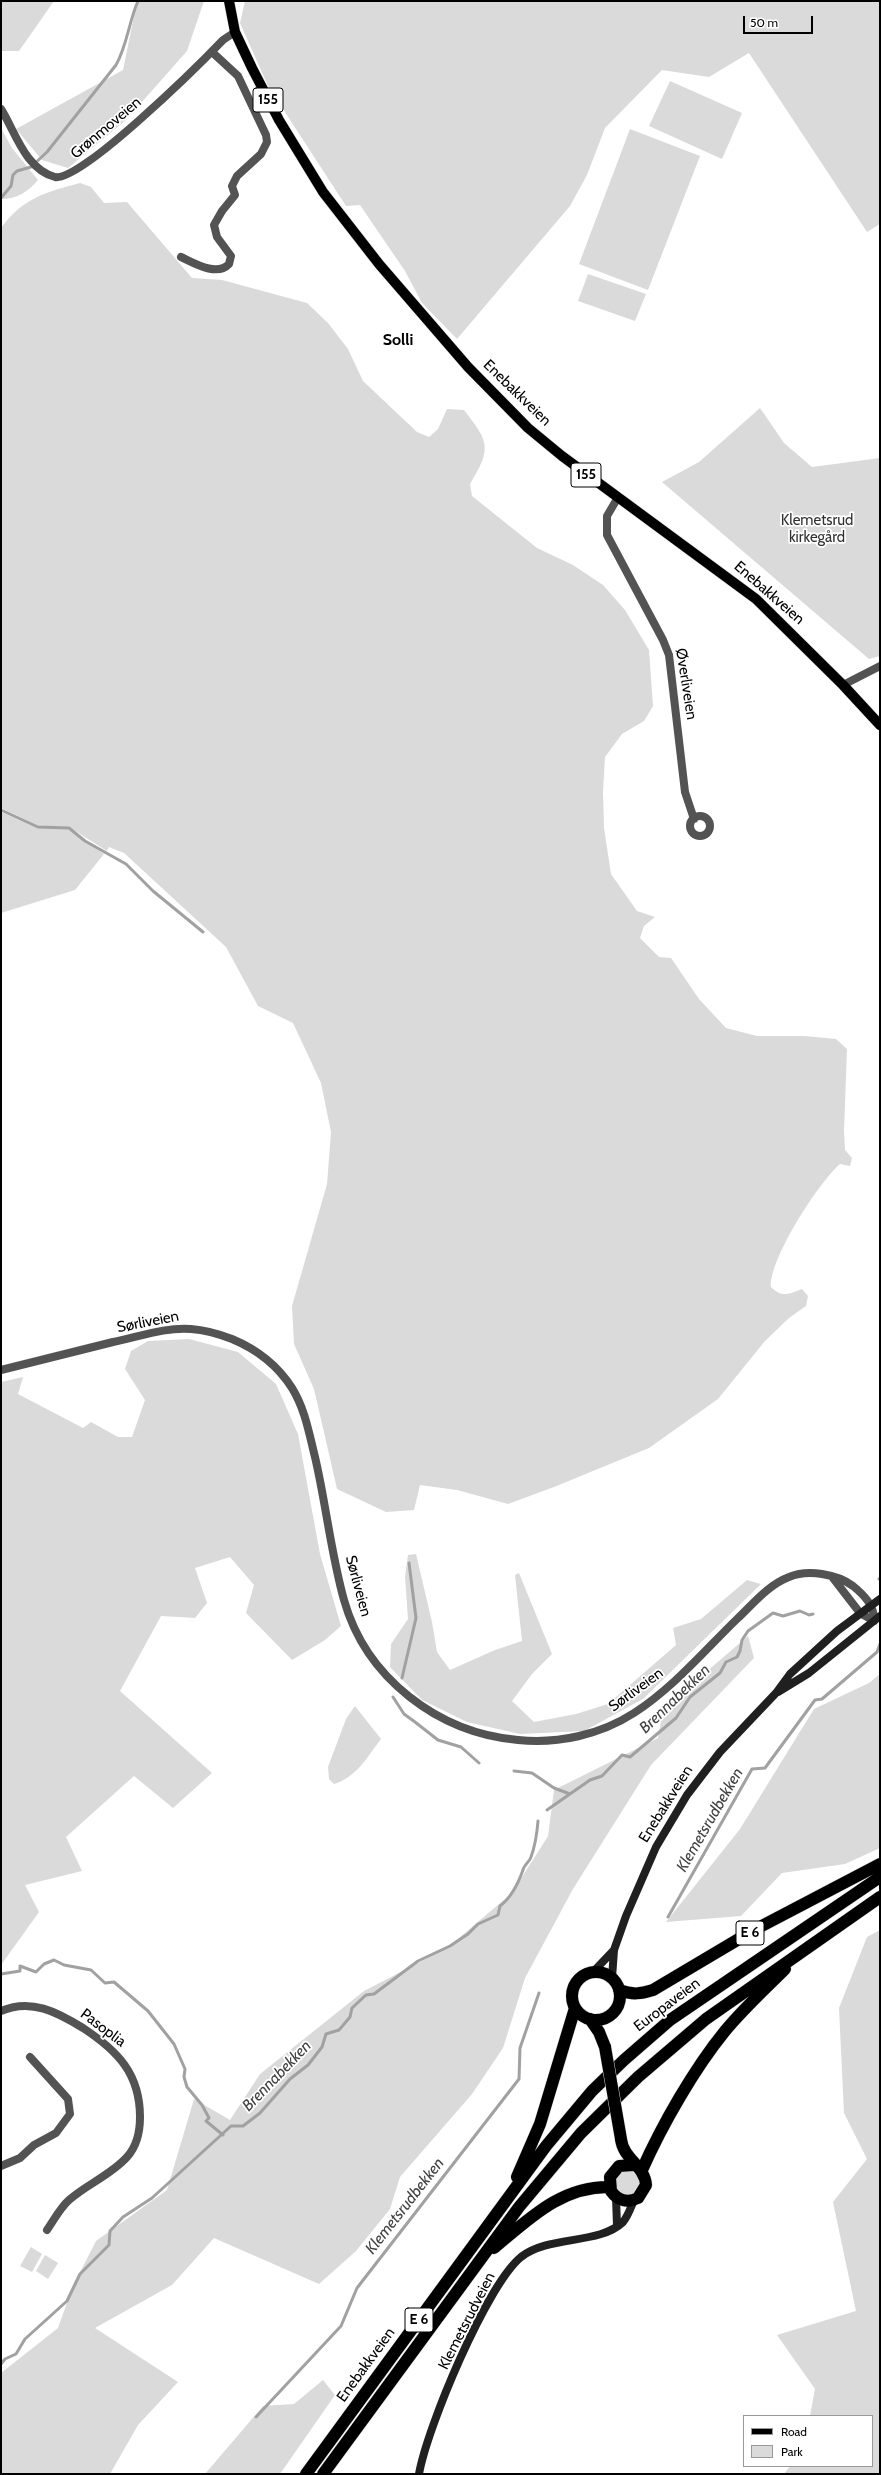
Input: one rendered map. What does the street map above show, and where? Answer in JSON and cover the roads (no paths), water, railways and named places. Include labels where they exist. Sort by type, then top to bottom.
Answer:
[{"type":"highway","name":"E 6","points":[[619,1990],[630,1994],[639,1995],[654,1990],[754,1930],[880,1864]]},
{"type":"highway","name":"Europaveien","points":[[508,2197],[580,2104],[644,2042],[694,2003],[810,1927],[880,1877]]},
{"type":"highway","name":"E 6","points":[[638,2168],[725,2031],[810,1946],[880,1897]]},
{"type":"highway","name":"Enebakkveien","points":[[323,2474],[519,2206],[581,2133],[662,2055],[732,2000],[810,1946]]},
{"type":"highway","name":"E 6","points":[[508,2197],[540,2124],[575,2008],[572,1996],[574,1985],[582,1976],[593,1972]]},
{"type":"highway","points":[[593,1972],[602,1972],[612,1978],[619,1990],[619,2002],[611,2015],[605,2046]]},
{"type":"highway","points":[[575,2008],[583,2016],[590,2019],[602,2019],[611,2015]]},
{"type":"highway","points":[[590,2019],[605,2046],[621,2141],[615,2169],[610,2178],[613,2192]]},
{"type":"highway","points":[[621,2141],[646,2180],[645,2190],[634,2200]]},
{"type":"highway","points":[[615,2169],[624,2164],[638,2168]]},
{"type":"highway","name":"E 6","points":[[476,2264],[529,2218],[556,2200],[581,2190],[613,2192],[628,2201],[634,2200]]},
{"type":"highway","name":"Enebakkveien","points":[[306,2474],[508,2197]]},
{"type":"main road","name":"Enebakkveien","points":[[229,1],[235,32],[259,83],[291,140],[324,192],[379,264],[468,367],[528,428],[617,499],[740,586],[780,622],[843,685],[880,725]]},
{"type":"main road","name":"Enebakkveien","points":[[612,1978],[614,1950],[626,1916],[648,1865],[687,1795],[720,1752],[776,1693],[798,1666],[860,1613],[880,1599]]},
{"type":"main road","name":"Enebakkveien","points":[[776,1693],[809,1673],[877,1619]]},
{"type":"main road","name":"Enebakkveien","points":[[593,1972],[614,1950]]},
{"type":"main road","points":[[613,2192],[617,2226]]},
{"type":"main road","name":"Klemetsrudveien","points":[[419,2474],[427,2440],[442,2403],[493,2294],[506,2274],[521,2258],[535,2249],[605,2232],[617,2226],[626,2217],[634,2200]]},
{"type":"street","name":"Grønmoveien","points":[[1,109],[18,142],[35,164],[55,177],[68,175],[88,163],[158,103],[235,32]]},
{"type":"street","points":[[181,257],[211,268],[221,269],[229,264],[230,256],[214,231],[215,221],[235,195],[232,186],[237,176],[261,154],[267,142],[263,126],[238,76],[212,52]]},
{"type":"street","name":"Øverliveien","points":[[617,499],[607,516],[607,536],[663,640],[669,655],[685,792],[694,819]]},
{"type":"street","points":[[843,685],[880,666]]},
{"type":"street","name":"Sørliveien","points":[[1,1370],[144,1334],[187,1328],[204,1330],[244,1344],[264,1357],[292,1387],[303,1411],[319,1472],[344,1599],[356,1629],[372,1658],[405,1694],[435,1716],[492,1737],[544,1742],[602,1729],[636,1712],[657,1696],[769,1588],[790,1576],[800,1574],[821,1574],[848,1583],[871,1605]]},
{"type":"street","points":[[833,1578],[860,1613],[877,1619]]},
{"type":"street","points":[[871,1605],[877,1619]]},
{"type":"street","name":"Pasoplia","points":[[1,2012],[13,2007],[34,2005],[71,2021],[101,2041],[118,2057],[133,2076],[138,2093],[140,2129],[131,2152],[119,2164],[68,2201],[48,2230]]},
{"type":"street","points":[[1,2166],[20,2158],[34,2145],[56,2132],[70,2114],[68,2099],[30,2057]]},
{"type":"waterway","points":[[1,198],[11,186],[13,175],[17,171],[31,167],[47,152],[116,65],[123,50],[138,1]]},
{"type":"waterway","points":[[1,810],[38,827],[69,828],[85,841],[126,864],[153,891],[203,932]]},
{"type":"waterway","points":[[402,1678],[416,1618],[409,1563]]},
{"type":"waterway","name":"Brennabekken","points":[[547,1810],[590,1780],[602,1776],[622,1755],[630,1757],[676,1718],[690,1697],[720,1673],[726,1662],[737,1657],[742,1640],[748,1631],[773,1613],[783,1616],[800,1611],[809,1615],[813,1614]]},
{"type":"waterway","name":"Klemetsrudbekken","points":[[668,1917],[752,1769],[765,1768],[815,1700],[822,1699],[877,1652],[880,1644]]},
{"type":"waterway","points":[[393,1697],[404,1714],[438,1740],[461,1747],[479,1763]]},
{"type":"waterway","points":[[514,1771],[532,1773],[554,1788],[570,1794]]},
{"type":"waterway","name":"Brennabekken","points":[[1,2364],[5,2359],[16,2354],[25,2339],[67,2301],[80,2274],[109,2245],[110,2231],[123,2217],[152,2198],[231,2126],[243,2126],[260,2113],[290,2079],[308,2065],[322,2047],[326,2034],[339,2030],[350,2017],[352,2008],[366,1995],[374,1994],[418,1961],[450,1946],[468,1934],[478,1924],[498,1915],[500,1906],[508,1899],[514,1890],[524,1868],[530,1859],[536,1840],[538,1821]]},
{"type":"waterway","points":[[1,1974],[20,1971],[20,1966],[36,1972],[44,1964],[54,1960],[64,1965],[91,1970],[105,1983],[114,1982],[148,2011],[174,2044],[185,2069],[184,2077],[187,2087],[202,2105],[209,2118],[206,2121],[223,2135]]},
{"type":"waterway","name":"Klemetsrudbekken","points":[[256,2417],[341,2326],[357,2288],[519,2079],[520,2048],[539,1993]]},
{"type":"district","name":"Solli","points":[[398,340]]},
{"type":"park label","name":"Klemetsrud kirkegård","points":[[817,530]]}]
